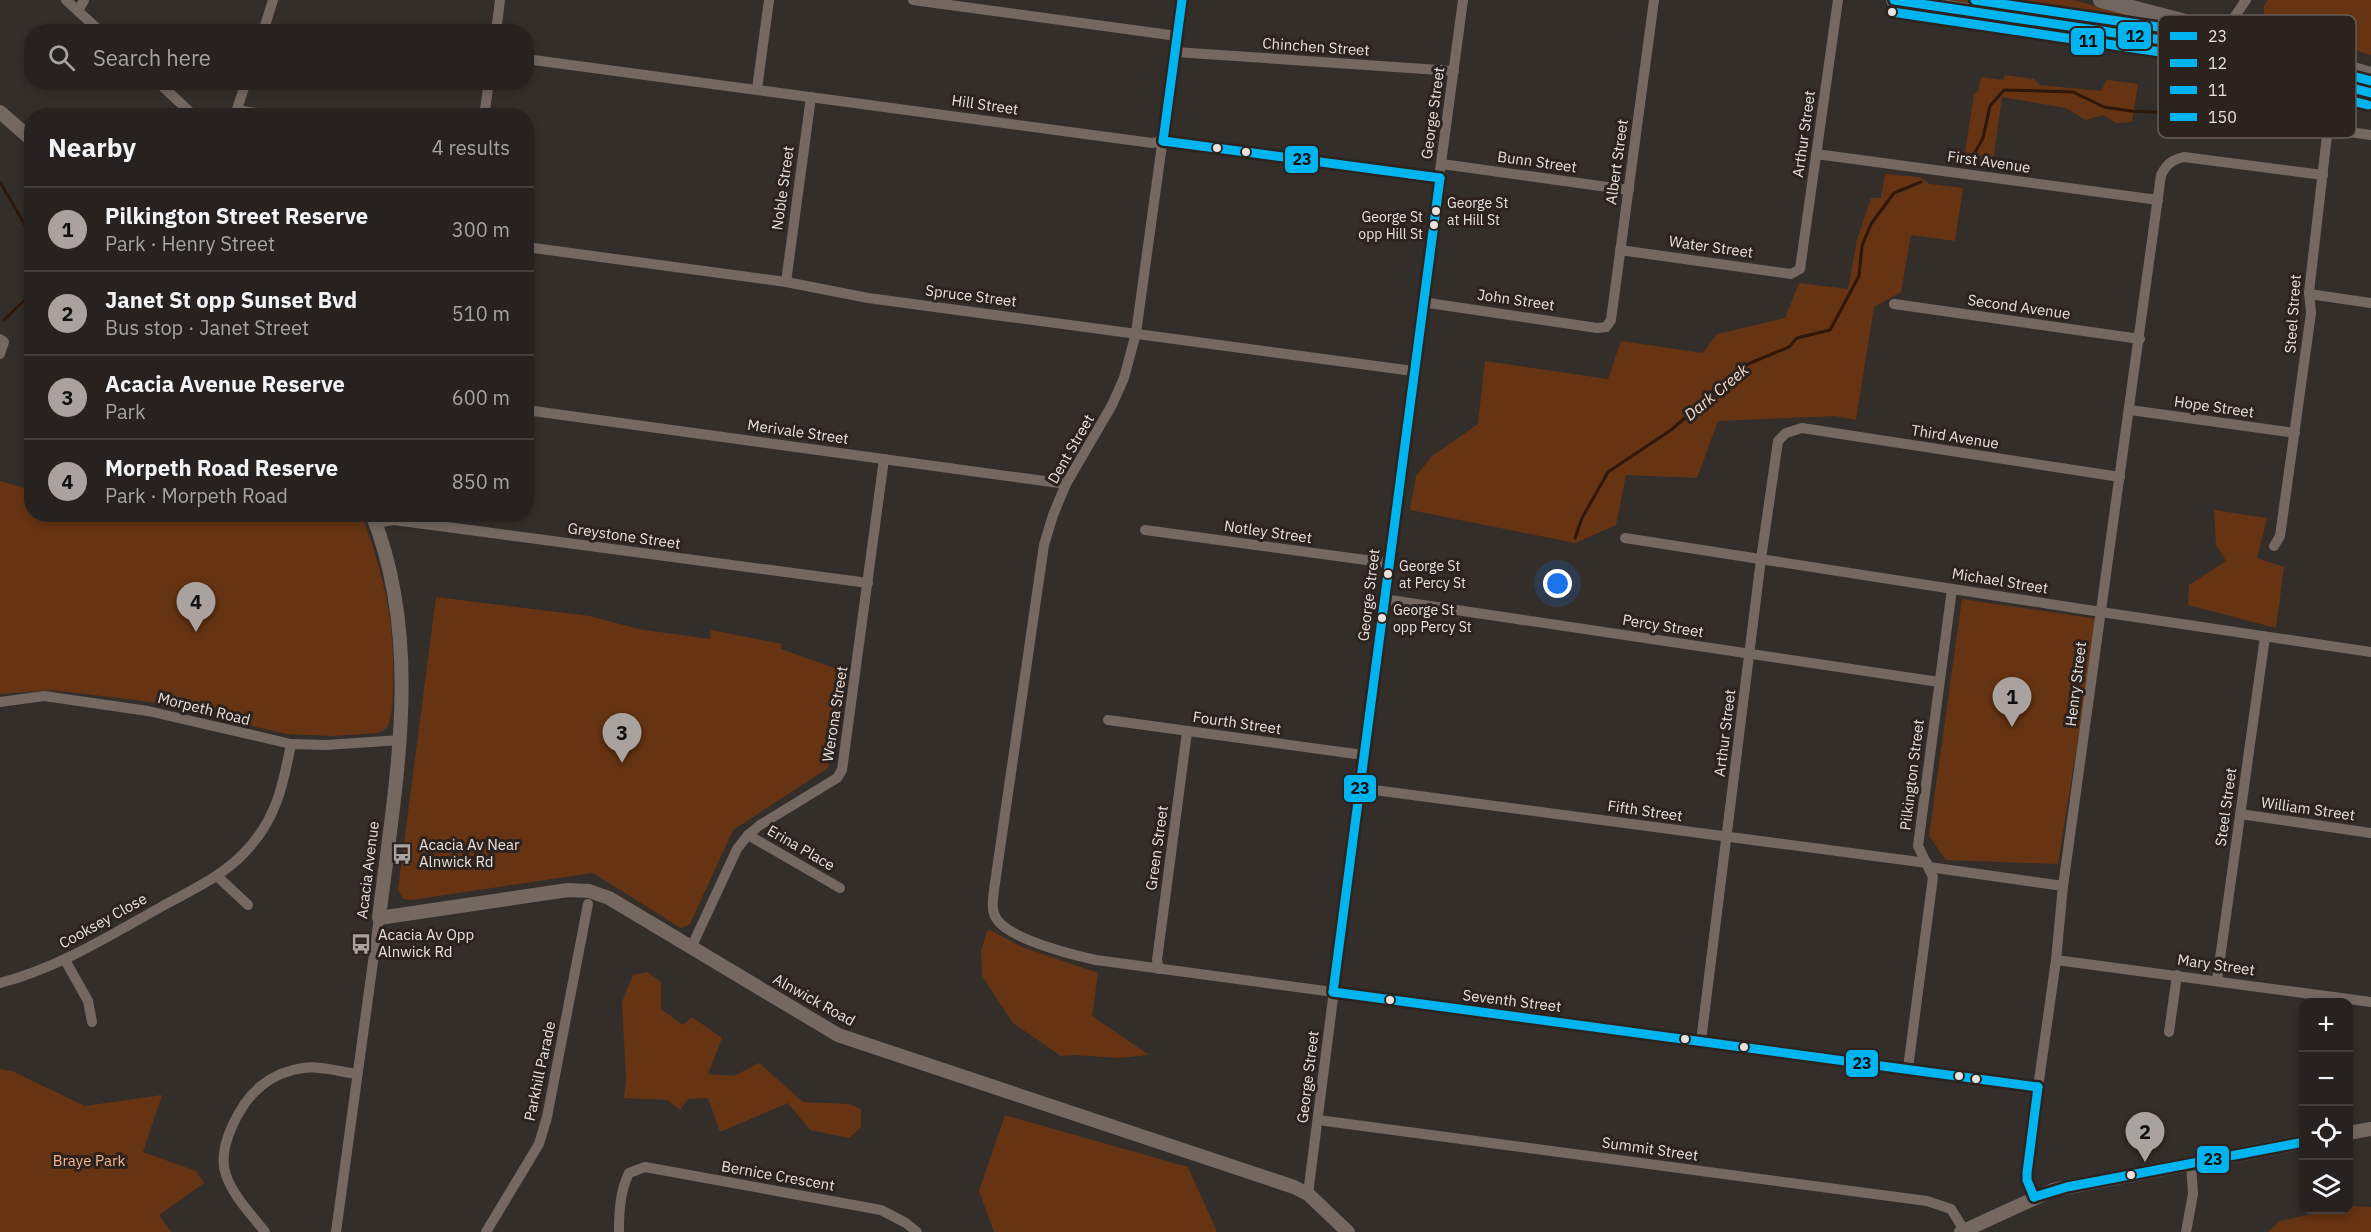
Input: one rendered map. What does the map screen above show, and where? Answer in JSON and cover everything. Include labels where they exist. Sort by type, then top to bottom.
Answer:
[{"type":"highway","points":[[1894,0],[2108,31],[2158,41]]},
{"type":"highway","points":[[2101,0],[2159,15]]},
{"type":"highway","points":[[2356,70],[2371,75]]},
{"type":"highway","points":[[2356,89],[2371,93]]},
{"type":"street","points":[[66,0],[92,24]]},
{"type":"street","points":[[78,11],[84,0]]},
{"type":"street","points":[[266,24],[273,0]]},
{"type":"street","points":[[497,24],[500,0]]},
{"type":"street","points":[[757,89],[769,0]]},
{"type":"street","points":[[913,0],[1177,36]]},
{"type":"street","name":"Dent Street","points":[[994,914],[994,891],[1044,545],[1053,514],[1066,484],[1112,405],[1124,378],[1136,333],[1182,0]]},
{"type":"street","name":"George Street","points":[[1308,1194],[1383,598],[1463,0]]},
{"type":"street","name":"Albert Street","points":[[1606,327],[1611,320],[1654,0]]},
{"type":"street","name":"Arthur Street","points":[[1798,272],[1801,265],[1839,0]]},
{"type":"street","points":[[2236,15],[2246,0]]},
{"type":"street","name":"Chinchen Street","points":[[1175,52],[1454,71]]},
{"type":"street","name":"Hill Street","points":[[534,60],[1152,143],[1163,141],[1440,178]]},
{"type":"street","points":[[166,90],[186,108]]},
{"type":"street","points":[[238,108],[243,90]]},
{"type":"street","points":[[485,108],[488,90]]},
{"type":"street","name":"Noble Street","points":[[786,282],[811,97]]},
{"type":"street","points":[[0,112],[24,133]]},
{"type":"street","points":[[2356,133],[2371,135]]},
{"type":"street","name":"Steel Street","points":[[2274,546],[2280,536],[2312,313],[2309,294],[2327,138]]},
{"type":"street","name":"First Avenue","points":[[1816,154],[2158,200]]},
{"type":"street","name":"Henry Street","points":[[2034,1197],[2027,1180],[2027,1173],[2056,960],[2063,886],[2161,175],[2166,165],[2173,159],[2184,157],[2323,175]]},
{"type":"street","name":"Bunn Street","points":[[1442,164],[1629,190]]},
{"type":"street","name":"Spruce Street","points":[[534,248],[786,282],[868,298],[1413,371]]},
{"type":"street","name":"Water Street","points":[[1620,250],[1791,274],[1798,272]]},
{"type":"street","points":[[2309,294],[2371,303]]},
{"type":"street","name":"John Street","points":[[1422,302],[1606,327]]},
{"type":"street","name":"Second Avenue","points":[[1894,304],[2140,339]]},
{"type":"street","points":[[0,354],[2,340]]},
{"type":"street","name":"Hope Street","points":[[2130,410],[2295,433]]},
{"type":"street","name":"Merivale Street","points":[[534,411],[1066,484]]},
{"type":"street","name":"Third Avenue","points":[[1786,433],[1802,428],[2120,477]]},
{"type":"street","name":"Arthur Street","points":[[1701,1041],[1761,559],[1778,441],[1786,433]]},
{"type":"street","name":"Werona Street","points":[[691,948],[737,849],[748,835],[837,778],[842,770],[884,459]]},
{"type":"street","name":"Acacia Avenue","points":[[336,1232],[401,740],[403,677],[399,626],[391,577],[375,522]]},
{"type":"street","name":"Greystone Street","points":[[409,522],[868,583]]},
{"type":"street","name":"Notley Street","points":[[1145,530],[1388,563]]},
{"type":"street","name":"Michael Street","points":[[1625,538],[2371,652]]},
{"type":"street","name":"Pilkington Street","points":[[1908,1068],[1933,877],[1918,846],[1952,589]]},
{"type":"street","name":"Percy Street","points":[[1383,598],[1939,682]]},
{"type":"street","name":"Steel Street","points":[[2217,980],[2265,637]]},
{"type":"street","name":"Morpeth Road","points":[[0,702],[44,696],[148,711],[291,744],[326,745],[401,740]]},
{"type":"street","name":"Fourth Street","points":[[1108,720],[1363,755]]},
{"type":"street","name":"Green Street","points":[[1159,969],[1157,960],[1187,732]]},
{"type":"street","name":"Cooksey Close","points":[[0,983],[22,978],[65,960],[217,876],[245,852],[267,823],[282,791],[291,744]]},
{"type":"street","name":"Fifth Street","points":[[1359,788],[1728,837],[2063,886]]},
{"type":"street","name":"William Street","points":[[2240,814],[2371,833]]},
{"type":"street","name":"Erina Place","points":[[748,835],[840,888]]},
{"type":"street","points":[[217,876],[248,905]]},
{"type":"street","name":"Alnwick Road","points":[[379,918],[568,890],[589,891],[609,898],[838,1035],[1294,1187],[1308,1194]]},
{"type":"street","name":"Parkhill Parade","points":[[486,1232],[536,1149],[544,1126],[588,904]]},
{"type":"street","name":"Seventh Street","points":[[994,914],[1003,926],[1037,944],[1096,960],[2038,1087]]},
{"type":"street","points":[[65,960],[88,1001],[93,1022]]},
{"type":"street","name":"Mary Street","points":[[2056,960],[2371,1002]]},
{"type":"street","points":[[2169,1032],[2177,975]]},
{"type":"street","points":[[265,1232],[233,1190],[224,1169],[227,1137],[242,1106],[261,1086],[282,1073],[306,1067],[357,1074]]},
{"type":"street","name":"Summit Street","points":[[1318,1120],[1927,1201],[1951,1209],[1963,1231]]},
{"type":"street","points":[[2353,1132],[2371,1129]]},
{"type":"street","points":[[1963,1231],[2034,1197],[2067,1187],[2299,1143]]},
{"type":"street","points":[[2186,1232],[2193,1194],[2191,1163]]},
{"type":"street","name":"Bernice Crescent","points":[[619,1232],[625,1181],[629,1173],[645,1167],[881,1210],[906,1223],[917,1232]]},
{"type":"street","points":[[1308,1194],[1348,1232]]},
{"type":"green space","points":[[1951,0],[2073,0],[2158,23],[2158,28]]},
{"type":"green space","points":[[2268,0],[2371,0],[2371,55],[2356,51],[2356,15],[2264,15],[2264,6]]},
{"type":"green space","points":[[2005,75],[2034,79],[2040,85],[2101,91],[2107,80],[2138,84],[2132,122],[2116,123],[2103,115],[2086,120],[2066,108],[2002,97],[1993,162],[1964,158],[1974,94],[1978,92],[1981,77],[2003,80]]},
{"type":"green space","points":[[1885,174],[1920,177],[1929,184],[1963,188],[1955,241],[1911,235],[1901,292],[1874,307],[1856,420],[1835,416],[1718,421],[1697,478],[1626,475],[1616,525],[1575,543],[1410,510],[1416,476],[1432,456],[1478,424],[1485,361],[1608,379],[1621,341],[1703,353],[1717,334],[1785,318],[1799,283],[1848,289],[1857,240],[1871,198],[1881,198]]},
{"type":"green space","points":[[0,481],[24,488],[24,522],[364,522],[382,577],[392,638],[392,712],[387,728],[378,733],[332,736],[286,734],[151,702],[52,690],[0,694]]},
{"type":"green space","points":[[2214,510],[2267,518],[2257,558],[2284,567],[2276,628],[2188,605],[2189,585],[2226,561],[2216,545]]},
{"type":"green space","points":[[436,597],[590,616],[638,629],[710,639],[711,630],[782,644],[781,649],[843,671],[828,768],[733,830],[690,924],[681,928],[593,873],[411,900],[403,899],[398,890]]},
{"type":"green space","points":[[1962,599],[2097,619],[2058,864],[1946,860],[1929,836]]},
{"type":"green space","points":[[988,929],[1022,947],[1098,973],[1092,1016],[1149,1055],[1119,1058],[1061,1056],[1013,1023],[982,976],[981,951]]},
{"type":"green space","points":[[647,972],[661,982],[661,1009],[683,1025],[692,1017],[722,1038],[708,1074],[734,1076],[759,1063],[803,1102],[849,1104],[861,1109],[861,1127],[849,1138],[810,1130],[788,1103],[720,1132],[708,1098],[688,1099],[680,1110],[667,1100],[624,1098],[626,1079],[622,1002],[633,975]]},
{"type":"green space","name":"Braye Park","points":[[0,1069],[12,1071],[85,1106],[162,1095],[143,1152],[196,1171],[204,1183],[159,1215],[171,1232],[0,1232]]},
{"type":"green space","points":[[1005,1115],[1188,1167],[1217,1232],[994,1232],[979,1191]]},
{"type":"green space","points":[[2353,1206],[2371,1207],[2371,1232],[2268,1232],[2280,1221],[2311,1214],[2353,1214]]},
{"type":"waterway","name":"Dark Creek","points":[[1968,165],[1983,138],[1990,106],[2004,90],[2073,92],[2104,107],[2158,112]]},
{"type":"waterway","points":[[0,182],[24,223]]},
{"type":"waterway","name":"Dark Creek","points":[[1575,538],[1582,518],[1608,472],[1671,430],[1748,364],[1789,347],[1797,338],[1830,330],[1859,276],[1862,246],[1871,224],[1894,193],[1921,182]]},
{"type":"waterway","points":[[4,320],[24,301]]},
{"type":"transit line","name":"23","points":[[1163,141],[1182,0]]},
{"type":"transit line","name":"12","points":[[1894,0],[2158,39]]},
{"type":"transit line","name":"150","points":[[1975,0],[2158,27]]},
{"type":"transit line","name":"11","points":[[1892,12],[2158,52]]},
{"type":"transit line","name":"150","points":[[2356,77],[2371,81]]},
{"type":"transit line","name":"12","points":[[2356,89],[2371,93]]},
{"type":"transit line","name":"11","points":[[2356,102],[2368,105]]},
{"type":"transit line","name":"23","points":[[1163,141],[1440,178]]},
{"type":"transit line","name":"23","points":[[1333,992],[1440,178]]},
{"type":"transit line","name":"23","points":[[1333,992],[2038,1087]]},
{"type":"transit line","name":"23","points":[[2034,1197],[2027,1180],[2027,1173],[2038,1087]]},
{"type":"transit line","name":"23","points":[[2034,1197],[2067,1187],[2299,1143]]},
{"type":"place","name":"George St at Hill St","points":[[1436,211]]},
{"type":"place","name":"George St opp Hill St","points":[[1434,225]]},
{"type":"place","name":"George St at Percy St","points":[[1388,574]]},
{"type":"place","name":"George St opp Percy St","points":[[1382,618]]},
{"type":"place","name":"Morpeth Road Reserve","points":[[196,632]]},
{"type":"place","name":"Pilkington Street Reserve","points":[[2012,727]]},
{"type":"place","name":"Acacia Avenue Reserve","points":[[622,763]]},
{"type":"place","name":"Acacia Av Near Alnwick Rd","points":[[402,854]]},
{"type":"place","name":"Acacia Av Opp Alnwick Rd","points":[[361,944]]},
{"type":"place","name":"Janet St opp Sunset Bvd","points":[[2145,1162]]}]
